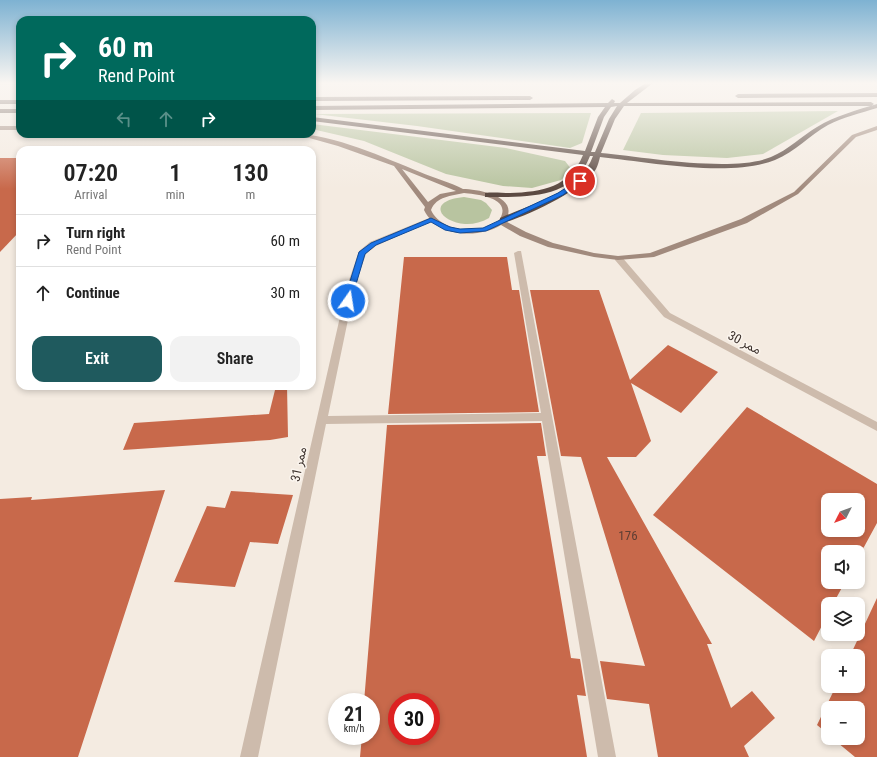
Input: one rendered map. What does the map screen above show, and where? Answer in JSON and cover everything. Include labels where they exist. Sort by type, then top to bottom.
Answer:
[{"type":"highway","points":[[488,195],[525,194],[551,189],[579,173],[600,118]]},
{"type":"highway","points":[[502,221],[571,188],[592,168],[611,118]]},
{"type":"highway","points":[[316,119],[424,131],[587,154],[659,161],[746,164],[768,160],[786,151],[826,124],[841,118]]},
{"type":"main road","points":[[0,128],[16,128]]},
{"type":"main road","points":[[502,221],[551,245],[594,255],[618,258],[651,255],[744,221],[796,193],[854,136],[877,128]]},
{"type":"main road","points":[[315,138],[352,147],[397,167],[464,191],[488,195],[502,203],[506,208],[506,214],[502,221],[484,230],[460,231],[448,229],[431,220],[427,213],[428,206],[433,200],[441,195],[464,191]]},
{"type":"main road","points":[[397,167],[428,206]]},
{"type":"street","name":"ممر 31","points":[[249,757],[351,286],[362,253],[373,244],[431,220]]},
{"type":"street","points":[[518,253],[607,757]]},
{"type":"street","name":"ممر 30","points":[[618,258],[667,315],[877,427]]},
{"type":"street","points":[[321,420],[547,417]]},
{"type":"green space","points":[[351,118],[589,118],[582,143],[570,148],[417,126]]},
{"type":"green space","points":[[638,118],[825,118],[763,154],[727,158],[663,155],[623,150]]},
{"type":"green space","points":[[316,124],[506,148],[565,161],[572,170],[561,180],[532,188],[503,186],[446,174],[364,141],[316,130]]},
{"type":"green space","points":[[464,197],[481,200],[486,203],[492,210],[489,218],[476,223],[464,224],[445,217],[441,211],[442,205],[449,200]]},
{"type":"building","points":[[0,158],[16,158],[16,235],[0,252]]},
{"type":"building","points":[[404,257],[507,257],[512,290],[519,290],[539,412],[388,414]]},
{"type":"building","points":[[530,290],[599,290],[630,380],[668,345],[718,372],[681,413],[631,383],[651,441],[636,457],[607,457],[712,644],[707,644],[731,708],[752,691],[775,718],[744,746],[749,757],[658,757],[649,704],[607,699],[600,661],[645,666],[581,457],[561,456]]},
{"type":"building","points":[[275,390],[287,390],[288,437],[270,440],[123,450],[134,423],[269,414]]},
{"type":"building","points":[[747,407],[877,484],[877,523],[865,545],[821,545],[821,589],[841,589],[837,597],[821,597],[821,628],[814,641],[653,515]]},
{"type":"building","points":[[541,423],[546,456],[537,456],[571,658],[580,659],[586,696],[577,695],[587,757],[360,757],[361,745],[380,745],[380,693],[365,693],[387,425]]},
{"type":"building","points":[[165,490],[78,757],[0,757],[0,499],[32,497],[31,500]]},
{"type":"building","points":[[231,491],[293,495],[278,544],[250,542],[235,587],[174,582],[207,506],[225,508]]},
{"type":"building","points":[[877,598],[877,757],[855,757],[840,745],[865,745],[865,701],[829,701],[833,693],[865,693],[865,649],[853,649],[857,641],[865,641],[865,624]]},
{"type":"building","points":[[821,717],[821,728],[817,725]]},
{"type":"route","points":[[348,301],[351,286],[362,253],[373,244],[431,220],[448,229],[460,231],[484,230],[494,227],[504,220],[561,194],[580,181]]}]
